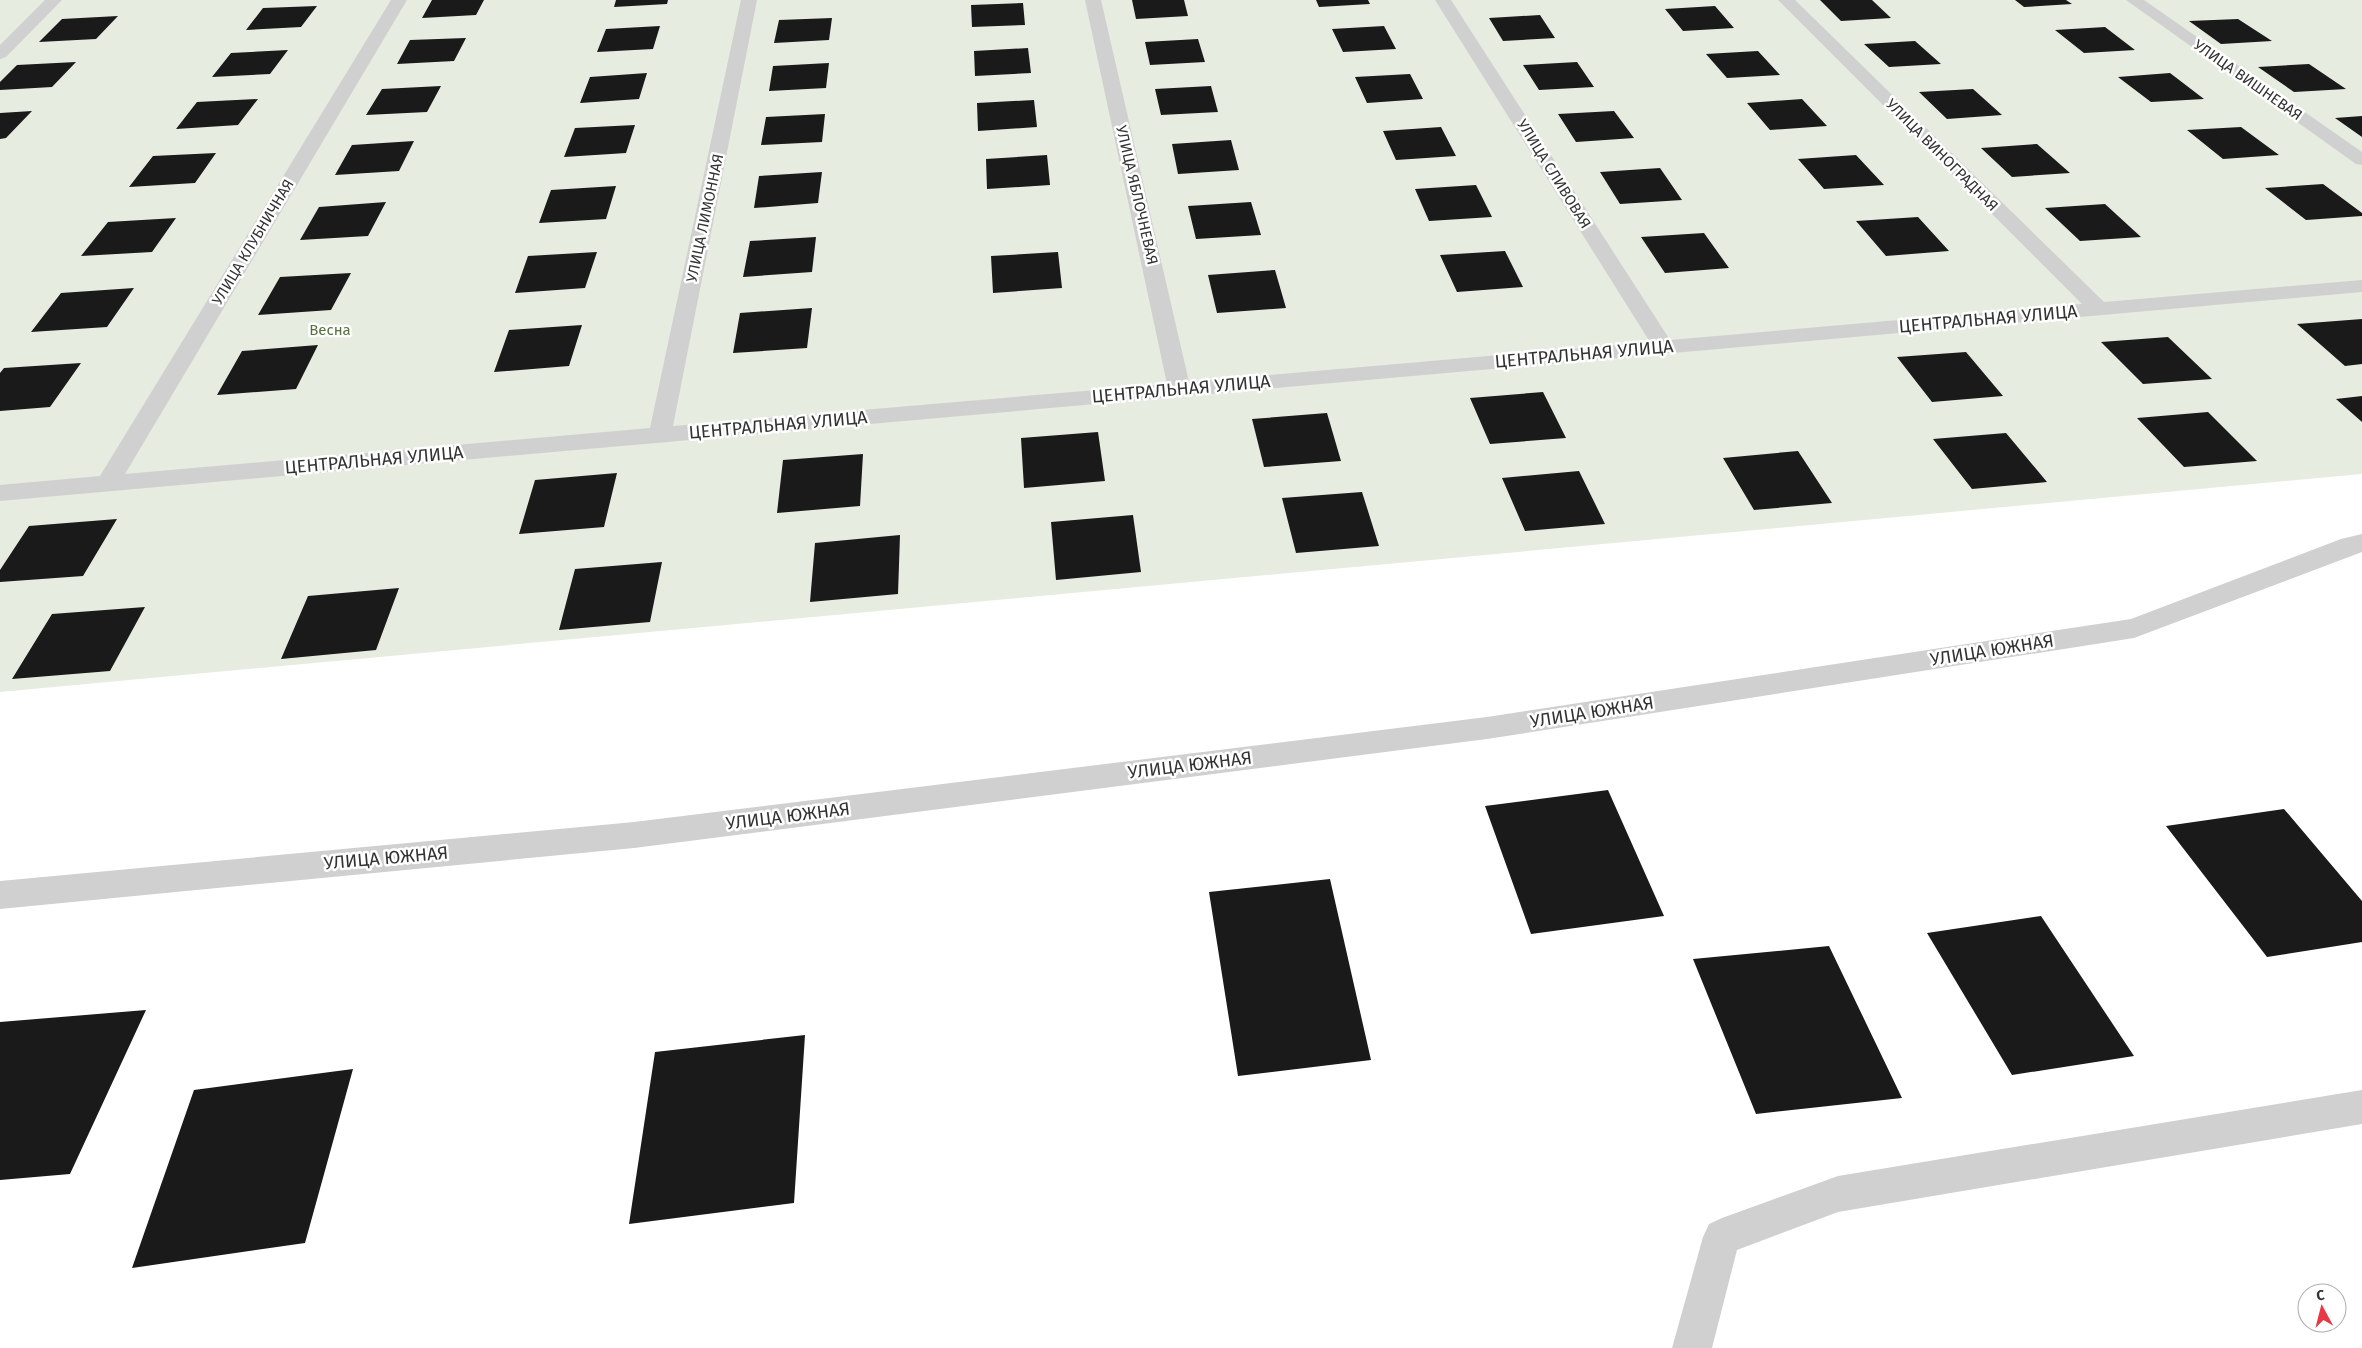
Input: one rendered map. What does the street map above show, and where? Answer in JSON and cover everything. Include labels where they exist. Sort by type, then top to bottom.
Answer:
[{"type":"street","points":[[0,54],[54,0]]},
{"type":"street","name":"УЛИЦА КЛУБНИЧНАЯ","points":[[107,484],[399,0]]},
{"type":"street","name":"УЛИЦА ЛИМОННАЯ","points":[[660,436],[749,0]]},
{"type":"street","name":"УЛИЦА ЯБЛОЧНЕВАЯ","points":[[1093,0],[1180,390]]},
{"type":"street","name":"УЛИЦА СЛИВОВАЯ","points":[[1443,0],[1664,347]]},
{"type":"street","name":"УЛИЦА ВИНОГРАДНАЯ","points":[[1786,0],[2099,309]]},
{"type":"street","name":"УЛИЦА ВИШНЕВАЯ","points":[[2134,0],[2362,160]]},
{"type":"street","name":"ЦЕНТРАЛЬНАЯ УЛИЦА","points":[[0,493],[2362,286]]},
{"type":"street","name":"УЛИЦА ЮЖНАЯ","points":[[0,895],[634,835],[1487,728],[2134,628],[2350,545],[2362,543]]},
{"type":"street","points":[[1692,1348],[1722,1237],[1838,1194],[2362,1107]]},
{"type":"green space","name":"Весна","points":[[0,0],[2362,0],[2362,474],[0,692]]},
{"type":"building","points":[[432,0],[484,0],[476,15],[422,18]]},
{"type":"building","points":[[616,0],[668,0],[667,4],[614,7]]},
{"type":"building","points":[[1132,0],[1184,0],[1188,16],[1136,19]]},
{"type":"building","points":[[1316,0],[1368,0],[1370,4],[1319,7]]},
{"type":"building","points":[[1820,0],[1872,0],[1891,18],[1841,21]]},
{"type":"building","points":[[2015,0],[2066,0],[2072,4],[2024,7]]},
{"type":"building","points":[[1023,3],[1025,25],[972,27],[971,5]]},
{"type":"building","points":[[317,6],[301,27],[246,30],[263,8]]},
{"type":"building","points":[[1715,6],[1734,28],[1683,31],[1665,9]]},
{"type":"building","points":[[1540,15],[1555,38],[1503,41],[1489,18]]},
{"type":"building","points":[[118,16],[96,39],[39,42],[62,19]]},
{"type":"building","points":[[832,18],[829,40],[774,43],[779,20]]},
{"type":"building","points":[[2238,19],[2272,41],[2221,44],[2189,21]]},
{"type":"building","points":[[660,26],[653,49],[597,52],[606,29]]},
{"type":"building","points":[[1384,26],[1396,49],[1343,52],[1332,29]]},
{"type":"building","points":[[2105,27],[2135,50],[2084,53],[2055,30]]},
{"type":"building","points":[[466,38],[454,61],[397,64],[410,40]]},
{"type":"building","points":[[1198,39],[1205,62],[1150,65],[1145,42]]},
{"type":"building","points":[[1915,41],[1941,64],[1889,67],[1864,44]]},
{"type":"building","points":[[1028,48],[1031,73],[975,76],[974,51]]},
{"type":"building","points":[[288,50],[270,74],[212,77],[231,53]]},
{"type":"building","points":[[1758,51],[1780,75],[1727,78],[1706,54]]},
{"type":"building","points":[[76,62],[52,87],[0,90],[0,82],[17,65]]},
{"type":"building","points":[[1577,62],[1594,87],[1539,90],[1523,65]]},
{"type":"building","points":[[829,63],[826,88],[769,91],[773,66]]},
{"type":"building","points":[[2309,64],[2346,89],[2294,92],[2258,67]]},
{"type":"building","points":[[647,73],[639,99],[580,103],[590,77]]},
{"type":"building","points":[[2170,73],[2204,99],[2151,102],[2118,77]]},
{"type":"building","points":[[1410,74],[1423,99],[1367,103],[1355,77]]},
{"type":"building","points":[[441,86],[427,112],[366,115],[382,89]]},
{"type":"building","points":[[1211,86],[1218,112],[1161,115],[1155,89]]},
{"type":"building","points":[[1973,89],[2002,115],[1947,119],[1919,92]]},
{"type":"building","points":[[258,99],[238,125],[176,129],[197,102]]},
{"type":"building","points":[[1802,99],[1827,126],[1770,130],[1747,103]]},
{"type":"building","points":[[1034,100],[1037,127],[978,131],[977,103]]},
{"type":"building","points":[[32,111],[6,138],[0,139],[0,113]]},
{"type":"building","points":[[1614,111],[1634,138],[1576,142],[1558,114]]},
{"type":"building","points":[[825,114],[822,142],[761,145],[766,117]]},
{"type":"building","points":[[2362,116],[2362,137],[2335,118]]},
{"type":"building","points":[[635,125],[626,153],[564,157],[575,128]]},
{"type":"building","points":[[1441,127],[1456,156],[1396,160],[1383,131]]},
{"type":"building","points":[[2241,127],[2279,155],[2223,159],[2187,130]]},
{"type":"building","points":[[1231,140],[1239,170],[1178,174],[1172,144]]},
{"type":"building","points":[[414,141],[399,171],[335,175],[352,145]]},
{"type":"building","points":[[2037,144],[2070,173],[2012,177],[1981,148]]},
{"type":"building","points":[[216,153],[195,183],[129,187],[153,156]]},
{"type":"building","points":[[1047,155],[1050,185],[987,189],[986,159]]},
{"type":"building","points":[[1856,155],[1884,185],[1824,189],[1798,159]]},
{"type":"building","points":[[1660,168],[1682,200],[1620,204],[1600,172]]},
{"type":"building","points":[[822,172],[818,203],[754,208],[759,176]]},
{"type":"building","points":[[2323,184],[2362,213],[2362,216],[2306,220],[2265,188]]},
{"type":"building","points":[[1476,185],[1492,217],[1429,221],[1415,189]]},
{"type":"building","points":[[616,186],[606,219],[539,223],[551,190]]},
{"type":"building","points":[[386,202],[368,236],[300,240],[319,207]]},
{"type":"building","points":[[1251,202],[1261,235],[1196,239],[1188,206]]},
{"type":"building","points":[[2105,204],[2141,237],[2080,241],[2045,208]]},
{"type":"building","points":[[1918,217],[1949,251],[1886,256],[1856,221]]},
{"type":"building","points":[[176,218],[152,252],[81,256],[108,222]]},
{"type":"building","points":[[1704,233],[1729,268],[1665,273],[1641,237]]},
{"type":"building","points":[[816,237],[812,272],[743,277],[750,241]]},
{"type":"building","points":[[1505,251],[1523,287],[1457,292],[1440,255]]},
{"type":"building","points":[[597,252],[585,288],[515,293],[528,256]]},
{"type":"building","points":[[1058,252],[1062,288],[993,293],[991,256]]},
{"type":"building","points":[[1275,270],[1286,308],[1217,313],[1208,275]]},
{"type":"building","points":[[351,273],[331,310],[258,315],[280,277]]},
{"type":"building","points":[[134,288],[107,327],[31,332],[61,293]]},
{"type":"building","points":[[812,308],[807,348],[733,353],[740,313]]},
{"type":"building","points":[[2362,319],[2362,364],[2345,366],[2297,324]]},
{"type":"building","points":[[582,325],[569,366],[494,372],[509,330]]},
{"type":"building","points":[[2168,337],[2212,379],[2143,384],[2101,342]]},
{"type":"building","points":[[318,345],[296,389],[217,395],[242,351]]},
{"type":"building","points":[[1966,352],[2003,396],[1932,402],[1897,357]]},
{"type":"building","points":[[81,363],[50,407],[0,411],[0,373],[4,368]]},
{"type":"building","points":[[1543,392],[1566,438],[1490,444],[1470,398]]},
{"type":"building","points":[[2362,396],[2362,422],[2336,399]]},
{"type":"building","points":[[2208,412],[2257,461],[2184,467],[2137,418]]},
{"type":"building","points":[[1327,413],[1341,461],[1264,467],[1252,419]]},
{"type":"building","points":[[1098,432],[1105,481],[1024,488],[1021,438]]},
{"type":"building","points":[[2006,433],[2047,482],[1972,489],[1933,439]]},
{"type":"building","points":[[1798,451],[1832,503],[1754,510],[1723,458]]},
{"type":"building","points":[[863,454],[860,506],[777,513],[783,460]]},
{"type":"building","points":[[1579,471],[1605,524],[1525,531],[1502,478]]},
{"type":"building","points":[[617,473],[604,527],[519,534],[535,480]]},
{"type":"building","points":[[1362,492],[1379,546],[1296,553],[1282,498]]},
{"type":"building","points":[[1133,515],[1141,572],[1056,580],[1051,522]]},
{"type":"building","points":[[117,519],[83,576],[0,582],[0,570],[29,526]]},
{"type":"building","points":[[900,535],[898,594],[810,602],[815,543]]},
{"type":"building","points":[[662,562],[650,622],[559,630],[575,569]]},
{"type":"building","points":[[399,588],[376,650],[281,659],[308,596]]},
{"type":"building","points":[[145,607],[110,671],[12,679],[52,614]]},
{"type":"building","points":[[1608,790],[1664,916],[1531,934],[1485,806]]},
{"type":"building","points":[[2284,809],[2362,901],[2362,942],[2267,957],[2166,826]]},
{"type":"building","points":[[1330,879],[1371,1060],[1238,1076],[1209,892]]},
{"type":"building","points":[[2041,916],[2134,1056],[2012,1075],[1927,933]]},
{"type":"building","points":[[1829,946],[1902,1098],[1756,1114],[1693,959]]},
{"type":"building","points":[[146,1010],[70,1174],[0,1180],[0,1022]]},
{"type":"building","points":[[805,1035],[794,1203],[629,1224],[655,1052]]},
{"type":"building","points":[[353,1069],[305,1243],[132,1268],[194,1090]]}]
